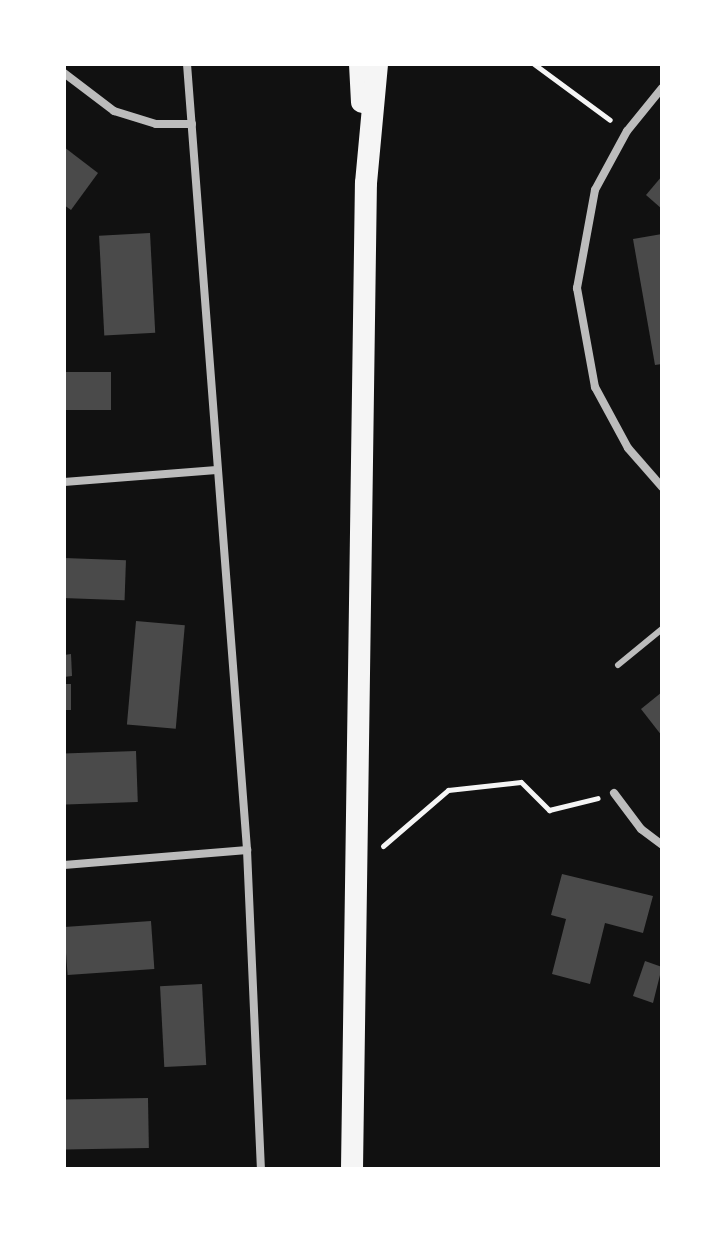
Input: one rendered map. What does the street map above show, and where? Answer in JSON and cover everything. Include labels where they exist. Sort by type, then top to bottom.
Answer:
[{"type":"highway","points":[[352,1169],[366,183],[360,64]]},
{"type":"highway","points":[[366,183],[377,64]]},
{"type":"street","points":[[187,64],[247,850],[261,1169]]},
{"type":"street","points":[[64,73],[114,111],[156,124],[192,124]]},
{"type":"street","points":[[662,88],[627,131],[605,170],[585,222],[577,288],[579,321],[595,387],[610,419],[662,487]]},
{"type":"street","points":[[64,482],[217,470]]},
{"type":"street","points":[[614,793],[641,829],[662,845]]},
{"type":"street","points":[[64,865],[247,850]]},
{"type":"lane","points":[[618,665],[662,629]]},
{"type":"path","points":[[534,64],[627,131]]},
{"type":"path","points":[[355,871],[448,790],[521,782],[549,810],[614,793]]},
{"type":"building","points":[[64,147],[98,173],[71,210],[64,205]]},
{"type":"building","points":[[662,176],[662,209],[646,195]]},
{"type":"building","points":[[150,233],[155,333],[104,336],[99,236]]},
{"type":"building","points":[[662,234],[662,364],[655,365],[633,239]]},
{"type":"building","points":[[64,372],[111,372],[111,410],[64,410]]},
{"type":"building","points":[[64,558],[126,560],[125,600],[64,598]]},
{"type":"building","points":[[136,621],[185,625],[176,729],[127,725]]},
{"type":"building","points":[[71,654],[72,676],[64,677],[64,655]]},
{"type":"building","points":[[64,684],[71,684],[71,710],[64,710]]},
{"type":"building","points":[[662,692],[662,736],[641,709]]},
{"type":"building","points":[[136,751],[138,802],[66,804],[64,754]]},
{"type":"building","points":[[562,874],[653,896],[643,933],[605,923],[590,984],[552,974],[566,919],[551,915]]},
{"type":"building","points":[[151,921],[154,969],[68,975],[64,927]]},
{"type":"building","points":[[645,961],[662,967],[653,1003],[633,996]]},
{"type":"building","points":[[202,984],[206,1065],[164,1067],[160,986]]},
{"type":"building","points":[[148,1098],[149,1148],[65,1149],[64,1099]]}]
